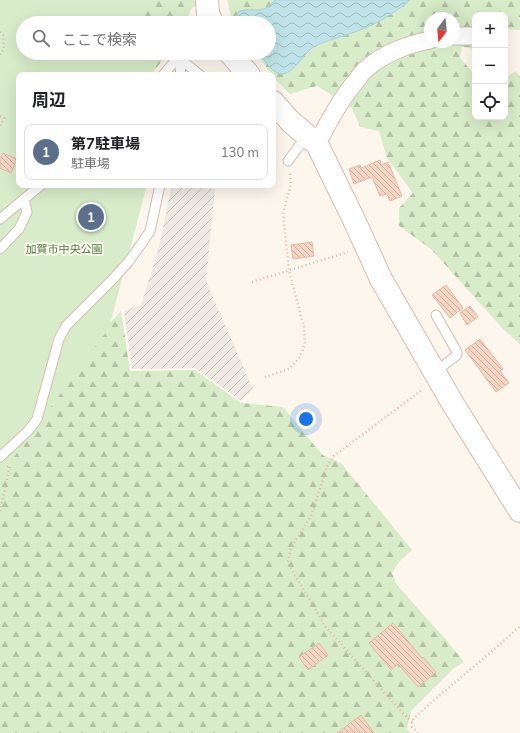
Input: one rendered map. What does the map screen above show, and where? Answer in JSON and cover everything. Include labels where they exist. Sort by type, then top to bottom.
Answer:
[{"type":"street","points":[[460,36],[472,36]]},
{"type":"street","points":[[313,140],[366,69],[389,54],[409,45],[424,41]]},
{"type":"street","points":[[236,60],[246,72]]},
{"type":"street","points":[[276,105],[291,122],[313,140],[352,215],[381,279],[436,375],[520,511]]},
{"type":"lane","points":[[166,72],[177,60]]},
{"type":"lane","points":[[181,60],[181,72]]},
{"type":"lane","points":[[185,60],[197,72]]},
{"type":"lane","points":[[288,160],[299,146],[313,140]]},
{"type":"lane","points":[[0,219],[37,188]]},
{"type":"lane","points":[[0,457],[28,432],[37,419],[58,339],[66,326],[129,261],[150,230],[159,188]]},
{"type":"lane","points":[[0,249],[20,229],[27,212],[24,199]]},
{"type":"lane","points":[[436,315],[457,352],[456,355],[436,375]]},
{"type":"path","points":[[0,32],[4,35],[4,49],[0,55]]},
{"type":"path","points":[[0,116],[4,118],[0,127]]},
{"type":"path","points":[[265,377],[290,369],[299,358],[305,344],[304,326],[290,270],[283,213],[291,184],[288,160]]},
{"type":"path","points":[[252,282],[366,247]]},
{"type":"path","points":[[418,733],[412,727],[412,722],[326,626],[288,563],[290,550],[311,516],[328,464],[334,456],[436,375]]},
{"type":"path","points":[[0,511],[15,445]]},
{"type":"path","points":[[412,722],[414,718],[447,688],[474,668],[520,626]]},
{"type":"shaded area","points":[[171,188],[215,189],[206,281],[253,389],[241,401],[195,368],[132,369],[124,311],[141,305],[158,251]]},
{"type":"green space","points":[[0,0],[205,0],[191,9],[189,16],[16,16],[16,60]]},
{"type":"green space","name":"加賀市中央公園","points":[[0,0],[140,0],[143,16],[16,16],[16,60],[152,60],[154,72],[16,72],[16,188],[146,188],[109,328],[0,476]]},
{"type":"green space","points":[[227,0],[275,0],[266,8],[239,11],[237,16],[231,15]]},
{"type":"green space","points":[[410,0],[520,0],[520,30],[508,29],[508,12],[472,12],[472,49],[462,47],[460,58],[472,72],[472,120],[508,120],[508,76],[516,71],[520,77],[520,344],[504,330],[431,249],[399,226],[399,208],[413,193],[387,158],[379,131],[360,127],[352,108],[317,86],[290,94],[276,80],[276,72],[270,72],[261,60],[264,60],[273,70],[287,73],[316,45],[363,28],[397,11]]},
{"type":"green space","points":[[16,60],[163,60],[153,72],[19,72]]},
{"type":"green space","points":[[121,311],[130,371],[195,370],[241,403],[283,407],[324,456],[341,463],[412,550],[399,562],[392,573],[397,585],[464,662],[453,669],[411,711],[407,729],[411,733],[0,733],[0,325],[84,351]]},
{"type":"water","points":[[275,0],[410,0],[391,15],[375,23],[317,45],[308,51],[292,69],[283,74],[273,70],[264,60],[276,60],[276,16],[237,16],[239,11],[258,10],[266,8]]},
{"type":"building","points":[[3,153],[16,159],[11,173],[0,168],[0,159]]},
{"type":"building","points":[[380,160],[381,165],[388,162],[402,196],[390,201],[387,194],[380,196],[372,177],[354,184],[349,169],[360,165],[361,168]]},
{"type":"building","points":[[312,242],[314,256],[293,259],[291,245]]},
{"type":"building","points":[[446,285],[463,308],[450,318],[432,295]]},
{"type":"building","points":[[470,306],[478,317],[467,325],[460,313]]},
{"type":"building","points":[[480,339],[503,369],[500,371],[509,383],[496,392],[465,350]]},
{"type":"building","points":[[393,623],[422,658],[423,657],[436,672],[418,687],[398,664],[391,670],[369,643]]},
{"type":"building","points":[[319,643],[328,655],[308,670],[299,657]]},
{"type":"building","points":[[361,715],[374,733],[337,733]]},
{"type":"place","name":"第7駐車場","points":[[91,217]]}]
